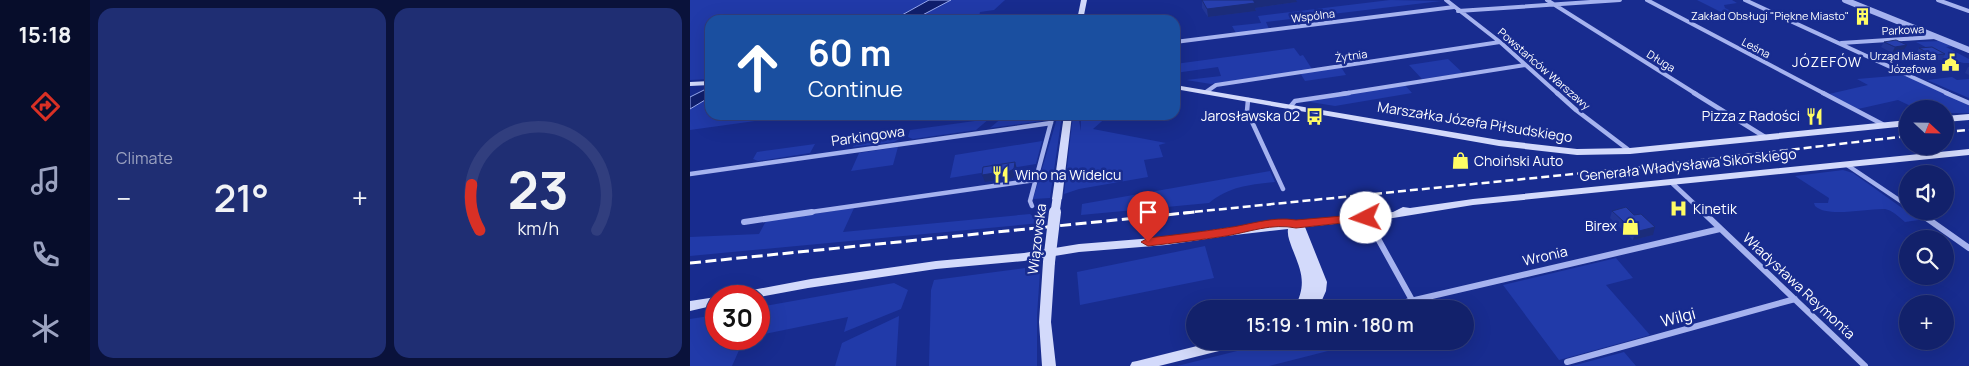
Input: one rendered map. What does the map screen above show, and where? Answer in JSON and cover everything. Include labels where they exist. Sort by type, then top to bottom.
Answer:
[{"type":"main road","points":[[1081,15],[1084,0]]},
{"type":"main road","points":[[690,84],[705,83]]},
{"type":"main road","name":"Marszałka Józefa Piłsudskiego","points":[[1180,88],[1527,147],[1595,152],[1630,151],[1899,124]]},
{"type":"main road","points":[[1954,118],[1969,117]]},
{"type":"main road","name":"Wiązowska","points":[[1049,366],[1045,314],[1049,257],[1067,120]]},
{"type":"main road","name":"Generała Władysława Sikorskiego","points":[[770,291],[924,267],[990,259],[1049,257],[1226,232],[1399,214],[1492,200],[1969,152]]},
{"type":"main road","points":[[1296,224],[1293,234],[1307,267],[1310,281],[1308,294],[1305,300]]},
{"type":"main road","points":[[1296,224],[1301,230],[1321,282],[1320,292],[1316,300]]},
{"type":"main road","points":[[690,306],[705,303]]},
{"type":"main road","points":[[1137,366],[1203,350]]},
{"type":"street","name":"Powstańców Warszawy","points":[[1446,0],[1500,42],[1576,110],[1630,151]]},
{"type":"street","name":"Długa","points":[[1547,0],[1765,137]]},
{"type":"street","points":[[1458,10],[1620,0]]},
{"type":"street","name":"Leśna","points":[[1647,0],[1884,125]]},
{"type":"street","points":[[1745,0],[1969,103]]},
{"type":"street","points":[[1845,0],[1969,50]]},
{"type":"street","points":[[1938,0],[1969,11]]},
{"type":"street","name":"Wspólna","points":[[1180,41],[1454,7]]},
{"type":"street","name":"Parkowa","points":[[1839,43],[1938,37]]},
{"type":"street","name":"Żytnia","points":[[1206,92],[1216,85],[1500,42]]},
{"type":"street","points":[[1290,107],[1295,100],[1525,65]]},
{"type":"street","points":[[1248,100],[1247,111],[1283,189]]},
{"type":"street","points":[[1032,206],[1030,201],[1052,120]]},
{"type":"street","name":"Parkingowa","points":[[690,174],[932,138],[1051,123]]},
{"type":"street","points":[[1847,165],[1899,200]]},
{"type":"street","points":[[744,222],[1035,180]]},
{"type":"street","name":"Władysława Reymonta","points":[[1672,183],[1865,366]]},
{"type":"street","points":[[1369,216],[1412,300]]},
{"type":"street","points":[[1929,220],[1969,248]]},
{"type":"street","name":"Wronia","points":[[1412,300],[1720,228]]},
{"type":"street","name":"Wilgi","points":[[1567,362],[1795,299]]},
{"type":"shaded area","points":[[690,0],[929,0],[902,15],[705,15],[705,79],[690,80]]},
{"type":"shaded area","points":[[929,0],[951,0],[922,15],[902,15]]},
{"type":"shaded area","points":[[951,0],[1005,0],[994,10],[980,12],[979,15],[922,15]]},
{"type":"shaded area","points":[[1390,0],[1441,1],[1266,22],[1269,29],[1236,33],[1232,26],[1261,23],[1258,16]]},
{"type":"shaded area","points":[[1697,0],[1732,0],[1737,3],[1724,5],[1725,8],[1733,12],[1723,13]]},
{"type":"shaded area","points":[[1939,41],[1953,46],[1946,47],[1969,59],[1969,63],[1943,58],[1916,42]]},
{"type":"shaded area","points":[[1294,48],[1300,56],[1303,55],[1312,69],[1211,84],[1186,80],[1221,76],[1218,67],[1180,72],[1180,63]]},
{"type":"shaded area","points":[[1448,59],[1463,73],[1422,79],[1409,65]]},
{"type":"shaded area","points":[[1341,67],[1346,75],[1305,81],[1300,73]]},
{"type":"shaded area","points":[[1905,75],[1966,104],[1969,106],[1969,113],[1954,113],[1954,100],[1898,100],[1858,109],[1829,94],[1868,85],[1857,79]]},
{"type":"shaded area","points":[[1952,77],[1957,80],[1969,79],[1969,98],[1927,80]]},
{"type":"shaded area","points":[[1405,85],[1412,93],[1335,106],[1304,101]]},
{"type":"shaded area","points":[[705,90],[705,100],[690,109],[690,97]]},
{"type":"shaded area","points":[[705,100],[705,120],[762,120],[690,130],[690,109]]},
{"type":"shaded area","points":[[988,120],[976,130],[913,139],[908,137],[910,130]]},
{"type":"shaded area","points":[[999,120],[1049,120],[990,128]]},
{"type":"shaded area","points":[[1057,120],[1061,120],[1050,198],[1033,199]]},
{"type":"shaded area","points":[[1072,120],[1079,120],[1081,131],[1081,120],[1103,120],[1093,129],[1166,143],[1159,145],[1163,157],[1144,160],[1148,177],[1079,189],[1064,194]]},
{"type":"shaded area","points":[[903,131],[901,138],[894,142],[853,147],[857,137]]},
{"type":"shaded area","points":[[1042,141],[1036,164],[950,178],[955,155]]},
{"type":"shaded area","points":[[815,144],[810,153],[758,161],[753,159],[757,152]]},
{"type":"shaded area","points":[[898,147],[893,165],[851,171],[859,153]]},
{"type":"shaded area","points":[[1843,170],[1853,173],[1899,206],[1899,217],[1885,209],[1838,212],[1821,210],[1814,203],[1828,203],[1829,198],[1795,176]]},
{"type":"shaded area","points":[[1270,171],[1275,182],[1249,185],[1233,190],[1209,203],[1081,215],[1082,204]]},
{"type":"shaded area","points":[[854,208],[843,232],[1030,214],[1041,223],[690,256],[690,237],[759,234],[766,221]]},
{"type":"shaded area","points":[[1903,220],[1919,220],[1905,222]]},
{"type":"shaded area","points":[[1205,246],[1214,278],[1080,305],[1077,272]]},
{"type":"shaded area","points":[[1616,258],[1633,278],[1606,285],[1650,335],[1559,360],[1503,285]]},
{"type":"shaded area","points":[[1025,268],[1025,274],[1040,272],[1037,315],[1037,366],[929,366],[931,290],[934,280]]},
{"type":"shaded area","points":[[894,283],[908,290],[901,309],[844,332],[848,317],[770,333],[770,305]]},
{"type":"shaded area","points":[[899,316],[896,366],[835,366],[842,343]]},
{"type":"shaded area","points":[[705,317],[705,350],[739,350],[732,366],[690,366],[690,319]]},
{"type":"shaded area","points":[[1241,350],[1328,351],[1269,366],[1177,366]]},
{"type":"shaded area","points":[[1624,352],[1636,366],[1572,366]]},
{"type":"building","points":[[1202,0],[1253,0],[1255,3],[1207,9]]},
{"type":"building","points":[[1896,40],[1907,45],[1895,47],[1884,42]]},
{"type":"building","points":[[1932,47],[1945,54],[1932,55],[1919,48]]},
{"type":"building","points":[[1015,162],[1014,169],[1008,172],[982,175],[983,167]]},
{"type":"building","points":[[1626,207],[1634,215],[1641,214],[1655,227],[1635,232],[1612,211]]},
{"type":"railway","points":[[1954,131],[1969,130]]},
{"type":"railway","points":[[1183,213],[1634,168],[1899,137]]},
{"type":"railway","points":[[690,263],[1195,212]]},
{"type":"place","name":"Zakład Obsługi \"Piękne Miasto\"","points":[[1863,16]]},
{"type":"place","name":"Urząd Miasta Józefowa","points":[[1950,62]]},
{"type":"place","name":"Jarosławska 02","points":[[1314,116]]},
{"type":"place","name":"Pizza z Radości","points":[[1814,116]]},
{"type":"place","name":"Choiński Auto","points":[[1460,161]]},
{"type":"place","name":"Wino na Widelcu","points":[[1001,175]]},
{"type":"place","name":"Kinetik","points":[[1679,209]]},
{"type":"place","name":"Birex","points":[[1631,226]]},
{"type":"district","name":"JÓZEFÓW","points":[[1827,62]]},
{"type":"route","points":[[1148,242],[1226,232],[1274,223],[1288,222],[1296,224],[1366,218]]}]
